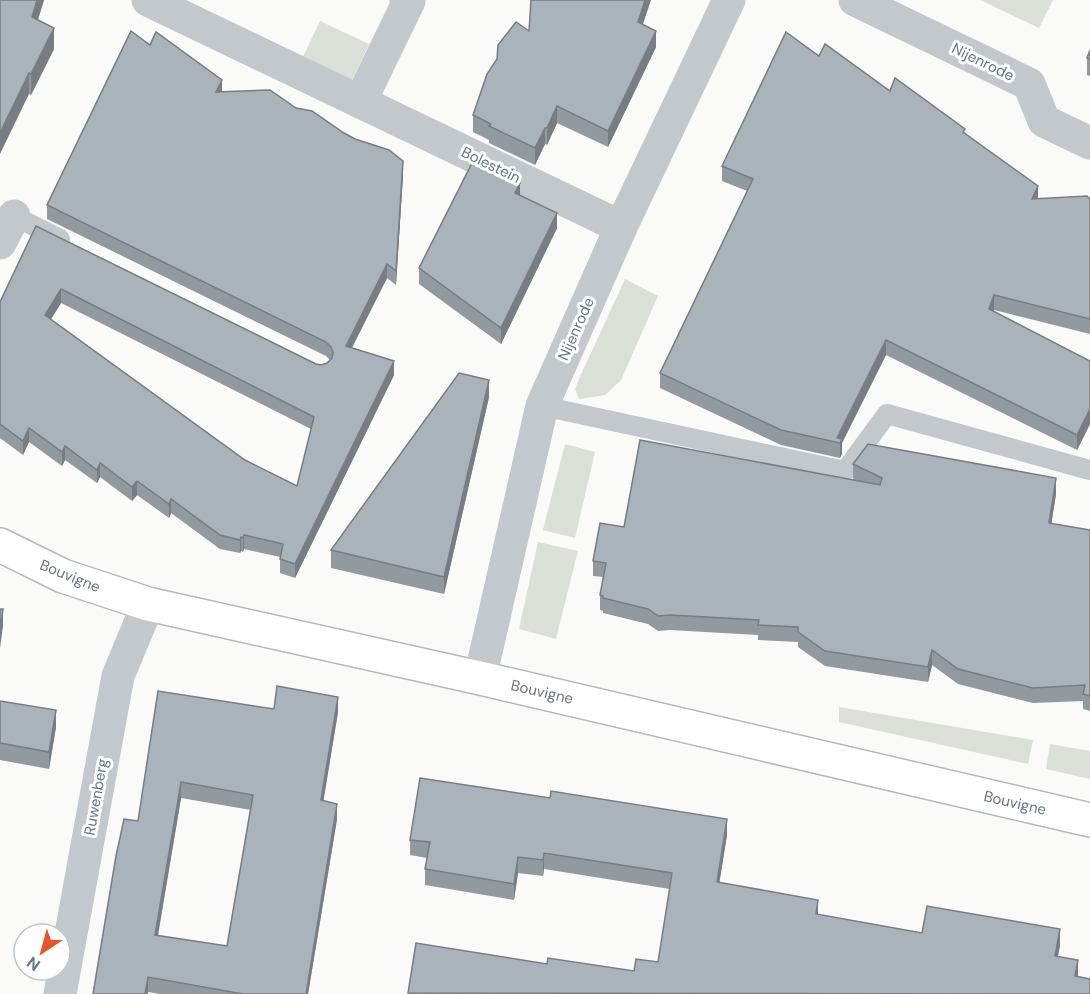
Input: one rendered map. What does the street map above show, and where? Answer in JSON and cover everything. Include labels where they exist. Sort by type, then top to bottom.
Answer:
[{"type":"street","name":"Bolestein","points":[[148,0],[621,227]]},
{"type":"street","points":[[360,102],[409,1],[406,0]]},
{"type":"street","name":"Nijenrode","points":[[480,678],[542,406],[621,227],[729,0]]},
{"type":"street","name":"Nijenrode","points":[[855,0],[1029,84],[1044,121],[1090,143]]},
{"type":"street","name":"Bouvigne","points":[[0,544],[63,576],[148,604],[480,678],[1090,820]]},
{"type":"street","name":"Ruwenberg","points":[[60,994],[118,676],[148,604]]},
{"type":"lane","points":[[7,229],[77,247]]},
{"type":"lane","points":[[542,406],[845,471],[887,414],[1090,470]]},
{"type":"shaded area","points":[[980,0],[1053,0],[1039,28]]},
{"type":"shaded area","points":[[320,21],[369,44],[351,82],[302,59]]},
{"type":"shaded area","points":[[625,279],[658,296],[621,380],[605,395],[579,399],[575,389]]},
{"type":"shaded area","points":[[565,444],[595,452],[575,538],[543,530]]},
{"type":"shaded area","points":[[538,542],[578,551],[556,639],[519,629]]},
{"type":"shaded area","points":[[839,707],[1033,740],[1028,764],[839,722]]},
{"type":"shaded area","points":[[1050,744],[1090,751],[1090,779],[1046,769]]},
{"type":"building","points":[[0,0],[37,0],[32,17],[54,28],[0,133]]},
{"type":"building","points":[[531,0],[645,0],[638,22],[656,31],[608,131],[557,106],[535,148],[489,126],[491,124],[473,115],[487,74],[497,59],[498,45],[516,22],[529,31]]},
{"type":"building","points":[[131,31],[150,45],[156,32],[222,80],[216,92],[270,90],[296,108],[312,111],[344,133],[389,150],[403,161],[396,271],[387,264],[346,346],[394,361],[295,564],[280,559],[283,544],[244,535],[240,540],[220,535],[171,499],[169,504],[137,481],[132,487],[100,463],[97,470],[65,446],[62,452],[29,428],[23,441],[0,424],[0,302],[36,226],[316,364],[327,363],[332,358],[333,352],[326,342],[47,205]],"holes":[[[61,289],[314,417],[297,486],[245,460],[45,315]]]},
{"type":"building","points":[[786,32],[819,56],[825,44],[890,91],[895,78],[965,129],[963,132],[1038,186],[1032,199],[1087,196],[1090,199],[1090,319],[994,295],[989,309],[1090,361],[1090,409],[1077,435],[886,340],[837,438],[842,439],[840,443],[781,430],[660,373],[753,179],[722,166]]},
{"type":"building","points":[[473,161],[520,183],[515,193],[557,213],[501,328],[419,268]]},
{"type":"building","points":[[459,373],[489,380],[444,577],[331,550]]},
{"type":"building","points":[[640,440],[880,485],[882,478],[853,464],[868,444],[1056,478],[1049,523],[1090,530],[1090,696],[1083,694],[1085,685],[1033,688],[958,669],[932,650],[928,667],[825,651],[798,632],[798,627],[758,625],[759,620],[658,616],[648,609],[603,598],[600,595],[606,563],[593,561],[600,523],[624,527]]},
{"type":"building","points":[[0,609],[3,609],[0,631]]},
{"type":"building","points":[[277,686],[338,697],[321,800],[337,804],[306,994],[243,994],[148,977],[145,994],[93,994],[124,819],[138,821],[158,691],[274,709]],"holes":[[[181,782],[253,795],[227,946],[155,935]]]},
{"type":"building","points":[[0,701],[56,710],[49,752],[0,743]]},
{"type":"building","points":[[420,778],[550,798],[551,791],[727,819],[717,882],[818,900],[816,914],[922,933],[927,906],[1060,929],[1055,956],[1078,960],[1075,976],[1090,979],[1090,994],[408,993],[416,943],[547,964],[548,958],[634,971],[636,959],[658,962],[672,873],[544,853],[543,860],[518,857],[514,884],[425,869],[430,842],[410,840]]}]
